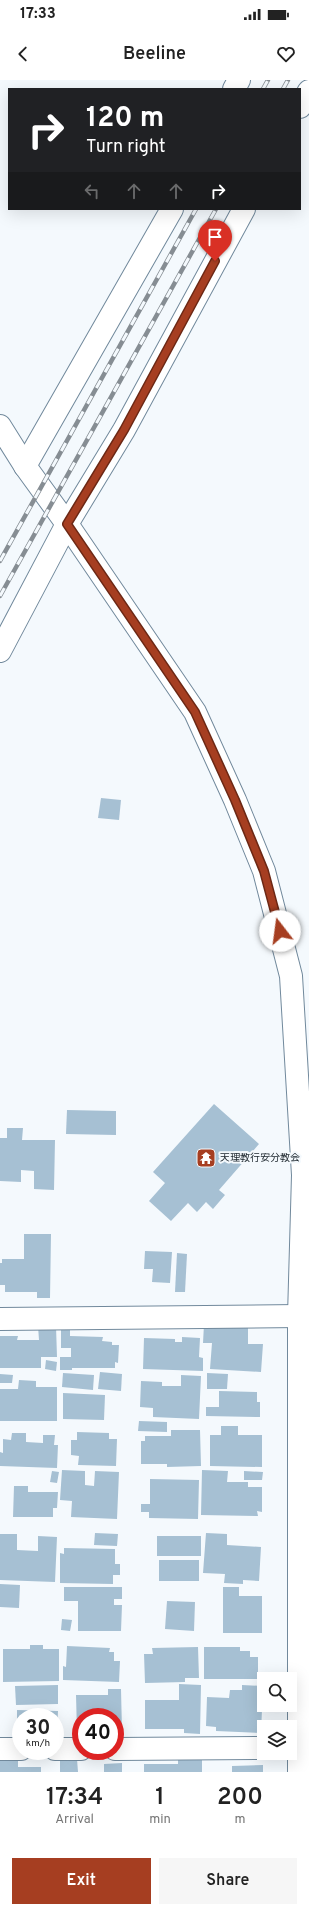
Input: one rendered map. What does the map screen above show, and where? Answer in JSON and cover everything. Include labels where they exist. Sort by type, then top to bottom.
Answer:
[{"type":"street","points":[[301,105],[309,91]]},
{"type":"street","points":[[25,466],[171,210]]},
{"type":"street","points":[[0,651],[67,524],[124,430],[243,210]]},
{"type":"street","points":[[0,426],[25,466],[67,524],[195,712],[235,800],[264,871],[291,976],[303,1175],[299,1316],[294,1720]]},
{"type":"street","points":[[0,1319],[299,1316]]},
{"type":"street","points":[[124,1749],[257,1748]]},
{"type":"street","points":[[0,1749],[12,1749]]},
{"type":"street","points":[[296,1760],[299,1772]]},
{"type":"building","points":[[101,798],[121,800],[119,820],[98,818]]},
{"type":"building","name":"天理教行安分教会","points":[[214,1104],[259,1144],[219,1190],[225,1195],[213,1209],[206,1202],[197,1212],[188,1203],[171,1221],[149,1201],[165,1183],[153,1172]]},
{"type":"building","points":[[67,1110],[116,1111],[116,1135],[66,1134]]},
{"type":"building","points":[[7,1128],[23,1128],[22,1140],[55,1140],[54,1190],[34,1189],[34,1171],[21,1170],[21,1182],[0,1181],[0,1138],[7,1138]]},
{"type":"building","points":[[24,1234],[51,1234],[50,1298],[37,1298],[37,1292],[5,1292],[5,1285],[0,1285],[0,1263],[2,1263],[2,1259],[24,1259]]},
{"type":"building","points":[[145,1251],[172,1252],[170,1283],[152,1282],[153,1269],[144,1269]]},
{"type":"building","points":[[177,1253],[187,1254],[185,1292],[175,1292]]},
{"type":"building","points":[[204,1324],[248,1326],[248,1344],[263,1344],[261,1372],[210,1369],[212,1343],[203,1343]]},
{"type":"building","points":[[38,1326],[56,1326],[57,1357],[41,1357],[41,1368],[0,1368],[0,1336],[18,1336],[17,1340],[39,1340]]},
{"type":"building","points":[[61,1328],[70,1328],[70,1336],[103,1337],[102,1341],[112,1342],[112,1345],[119,1345],[118,1363],[115,1362],[115,1368],[72,1368],[72,1370],[60,1370],[60,1357],[71,1357],[71,1348],[61,1348]]},
{"type":"building","points":[[182,1337],[200,1338],[199,1357],[203,1358],[203,1371],[143,1369],[144,1338],[175,1339],[175,1342],[182,1342]]},
{"type":"building","points":[[46,1360],[57,1362],[56,1371],[45,1369]]},
{"type":"building","points":[[100,1372],[122,1374],[121,1391],[98,1389]]},
{"type":"building","points":[[63,1373],[94,1375],[93,1390],[62,1387]]},
{"type":"building","points":[[207,1373],[228,1374],[227,1389],[207,1389]]},
{"type":"building","points":[[0,1374],[13,1375],[12,1383],[0,1383]]},
{"type":"building","points":[[181,1375],[201,1376],[199,1419],[153,1417],[153,1408],[140,1407],[141,1381],[162,1382],[162,1386],[181,1386]]},
{"type":"building","points":[[19,1380],[36,1381],[36,1387],[57,1387],[57,1421],[0,1421],[0,1389],[18,1389]]},
{"type":"building","points":[[219,1391],[257,1392],[257,1402],[260,1402],[260,1417],[206,1416],[206,1407],[219,1407]]},
{"type":"building","points":[[63,1393],[105,1395],[104,1420],[63,1419]]},
{"type":"building","points":[[139,1421],[167,1422],[167,1432],[138,1431]]},
{"type":"building","points":[[221,1426],[238,1426],[238,1435],[262,1435],[262,1467],[210,1466],[210,1435],[221,1435]]},
{"type":"building","points":[[171,1430],[200,1430],[201,1466],[167,1467],[167,1464],[141,1464],[141,1441],[145,1441],[145,1436],[171,1436]]},
{"type":"building","points":[[77,1432],[109,1433],[109,1439],[117,1439],[116,1466],[78,1465],[79,1456],[71,1455],[71,1440],[77,1440]]},
{"type":"building","points":[[12,1433],[26,1433],[26,1442],[43,1443],[43,1435],[55,1435],[54,1445],[58,1445],[57,1468],[0,1466],[0,1452],[3,1453],[3,1439],[11,1440]]},
{"type":"building","points":[[62,1470],[85,1471],[85,1485],[94,1486],[95,1471],[119,1472],[117,1519],[71,1517],[72,1501],[60,1500]]},
{"type":"building","points":[[202,1470],[228,1471],[227,1482],[248,1482],[248,1487],[262,1487],[262,1512],[257,1511],[258,1516],[201,1515]]},
{"type":"building","points":[[52,1471],[59,1472],[57,1483],[50,1482]]},
{"type":"building","points":[[244,1471],[263,1472],[262,1480],[244,1480]]},
{"type":"building","points":[[150,1479],[199,1480],[198,1519],[149,1518],[149,1512],[141,1512],[141,1504],[150,1504]]},
{"type":"building","points":[[14,1486],[28,1486],[28,1492],[58,1492],[57,1508],[53,1508],[53,1517],[13,1517]]},
{"type":"building","points":[[95,1533],[118,1534],[117,1546],[94,1545]]},
{"type":"building","points":[[206,1533],[227,1534],[227,1545],[261,1547],[259,1581],[243,1580],[243,1584],[224,1583],[225,1574],[203,1573]]},
{"type":"building","points":[[0,1534],[17,1534],[17,1550],[38,1551],[38,1536],[57,1537],[55,1582],[0,1580]]},
{"type":"building","points":[[157,1536],[201,1536],[201,1556],[157,1556]]},
{"type":"building","points":[[64,1548],[115,1549],[115,1564],[120,1564],[120,1575],[113,1575],[113,1584],[60,1583],[60,1553],[64,1554]]},
{"type":"building","points":[[159,1560],[199,1560],[199,1581],[159,1581]]},
{"type":"building","points":[[0,1584],[20,1585],[19,1608],[0,1607]]},
{"type":"building","points":[[64,1587],[122,1587],[122,1599],[114,1599],[114,1605],[122,1605],[121,1631],[78,1631],[78,1601],[64,1601]]},
{"type":"building","points":[[223,1587],[239,1587],[239,1596],[262,1596],[262,1633],[223,1633]]},
{"type":"building","points":[[167,1601],[195,1602],[194,1631],[165,1629]]},
{"type":"building","points":[[62,1619],[72,1620],[70,1631],[61,1630]]},
{"type":"building","points":[[30,1645],[43,1645],[43,1649],[59,1649],[59,1681],[3,1682],[3,1649],[30,1649]]},
{"type":"building","points":[[67,1646],[110,1648],[109,1652],[114,1652],[114,1661],[120,1661],[119,1682],[63,1680],[63,1666],[66,1667]]},
{"type":"building","points":[[198,1647],[199,1678],[185,1678],[185,1682],[145,1683],[144,1654],[153,1654],[152,1648]]},
{"type":"building","points":[[204,1647],[240,1647],[240,1651],[250,1651],[250,1657],[258,1657],[257,1679],[204,1679]]},
{"type":"building","points":[[179,1684],[201,1685],[200,1734],[184,1733],[184,1729],[145,1729],[145,1700],[179,1700]]},
{"type":"building","points":[[58,1685],[58,1704],[16,1705],[15,1686]]},
{"type":"building","points":[[242,1685],[257,1686],[257,1712],[262,1712],[262,1720],[257,1720],[257,1733],[216,1731],[216,1727],[206,1726],[207,1697],[229,1698],[230,1690],[242,1690]]},
{"type":"building","points":[[108,1689],[121,1689],[121,1708],[76,1708],[76,1695],[108,1695]]},
{"type":"building","points":[[178,1759],[202,1759],[202,1772],[144,1772],[144,1764],[178,1764]]},
{"type":"building","points":[[0,1760],[18,1760],[18,1767],[41,1767],[41,1772],[0,1772]]},
{"type":"building","points":[[60,1760],[77,1760],[78,1772],[60,1772]]},
{"type":"building","points":[[122,1763],[122,1772],[104,1772],[104,1764]]},
{"type":"building","points":[[263,1765],[263,1772],[232,1772],[232,1766]]},
{"type":"railway","points":[[264,88],[268,80]]},
{"type":"railway","points":[[284,88],[288,80]]},
{"type":"railway","points":[[0,561],[195,210]]},
{"type":"railway","points":[[0,596],[215,210]]},
{"type":"place","name":"天理教行安分教会","points":[[206,1158]]},
{"type":"route","points":[[215,261],[124,430],[67,524],[167,668],[195,712],[235,800],[264,871],[280,931]]}]
